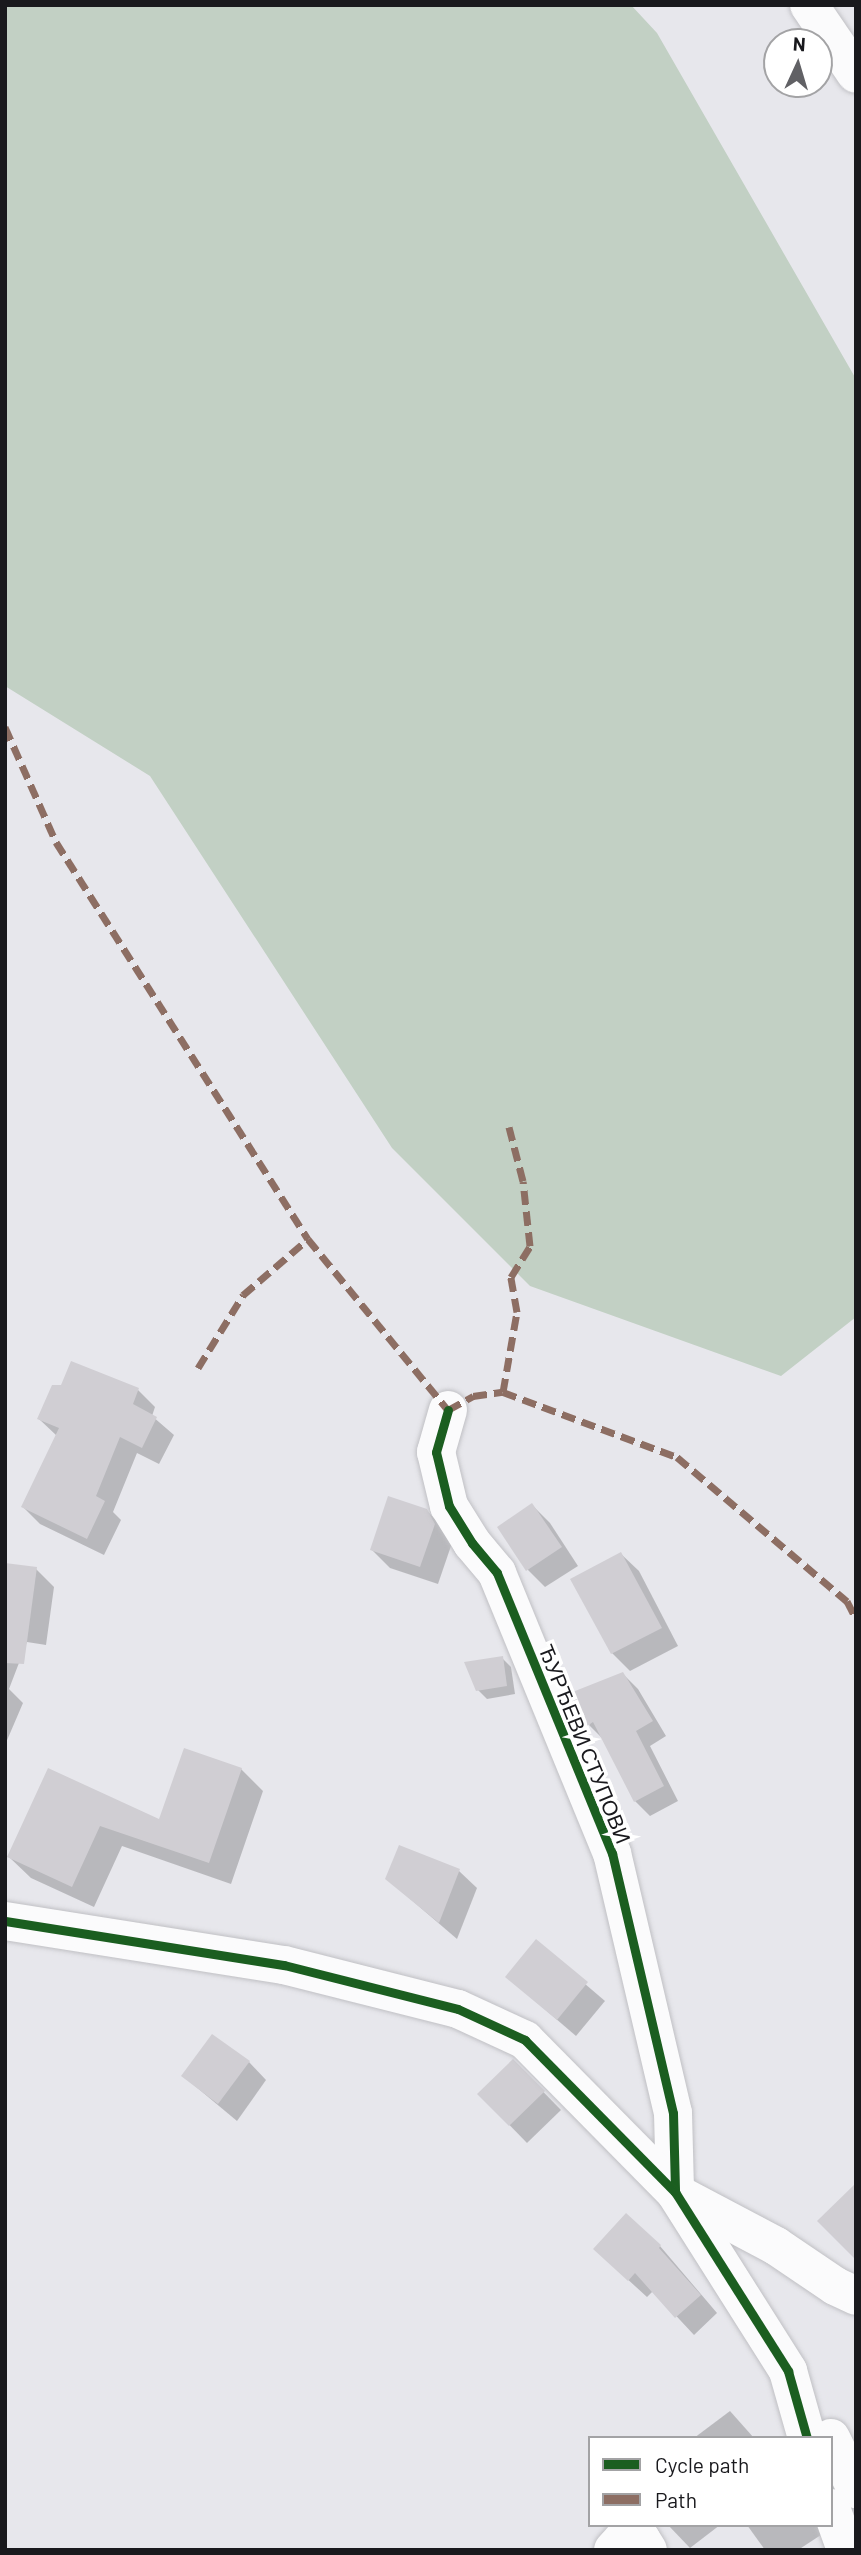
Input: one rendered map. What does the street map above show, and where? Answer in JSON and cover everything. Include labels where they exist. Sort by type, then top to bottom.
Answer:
[{"type":"street","points":[[810,5],[856,74]]},
{"type":"street","name":"ЂУРЂЕВИ СТУПОВИ","points":[[448,1410],[436,1452],[449,1506],[472,1543],[497,1573],[612,1853],[673,2113],[675,2192]]},
{"type":"street","points":[[5,1921],[284,1965],[458,2010],[525,2040],[675,2192],[821,2417],[830,2436]]},
{"type":"street","points":[[675,2192],[776,2246],[835,2286],[856,2296]]},
{"type":"street","points":[[789,2371],[806,2436]]},
{"type":"street","points":[[833,2442],[856,2489]]},
{"type":"street","points":[[833,2514],[846,2550]]},
{"type":"green space","points":[[5,5],[631,5],[657,33],[856,379],[856,1317],[781,1376],[530,1286],[392,1148],[150,776],[5,686]]},
{"type":"building","points":[[71,1361],[139,1388],[133,1404],[157,1417],[142,1448],[120,1437],[96,1496],[105,1501],[87,1539],[21,1507],[59,1428],[37,1419],[52,1385],[61,1385]]},
{"type":"building","points":[[388,1496],[427,1509],[435,1524],[420,1567],[370,1550]]},
{"type":"building","points":[[532,1503],[562,1547],[526,1571],[497,1527]]},
{"type":"building","points":[[621,1552],[662,1628],[611,1654],[570,1579]]},
{"type":"building","points":[[5,1563],[37,1567],[24,1664],[5,1663]]},
{"type":"building","points":[[503,1656],[507,1686],[476,1691],[464,1662]]},
{"type":"building","points":[[623,1672],[653,1721],[636,1731],[664,1786],[634,1802],[593,1722],[587,1726],[570,1693]]},
{"type":"building","points":[[184,1748],[242,1768],[209,1863],[100,1826],[72,1887],[7,1857],[48,1768],[159,1819]]},
{"type":"building","points":[[399,1845],[460,1869],[439,1923],[385,1879]]},
{"type":"building","points":[[536,1939],[588,1982],[557,2020],[505,1977]]},
{"type":"building","points":[[212,2034],[250,2061],[218,2104],[181,2076]]},
{"type":"building","points":[[513,2059],[545,2091],[509,2126],[477,2094]]},
{"type":"building","points":[[856,2183],[856,2260],[817,2221]]},
{"type":"building","points":[[626,2213],[661,2245],[659,2248],[701,2295],[675,2318],[635,2273],[628,2281],[593,2249]]},
{"type":"marked path","points":[[5,727],[56,842],[308,1239],[448,1410],[473,1396],[503,1392],[677,1457],[847,1601],[856,1619]]},
{"type":"marked path","points":[[503,1392],[517,1312],[511,1277],[530,1246],[523,1181],[509,1127]]},
{"type":"marked path","points":[[198,1368],[243,1295],[308,1239]]},
{"type":"cycle path","points":[[448,1410],[436,1452],[449,1506],[472,1543],[497,1573],[612,1853],[673,2113],[675,2192]]},
{"type":"cycle path","points":[[5,1921],[284,1965],[458,2009],[525,2040],[675,2192],[788,2371],[806,2436]]}]
